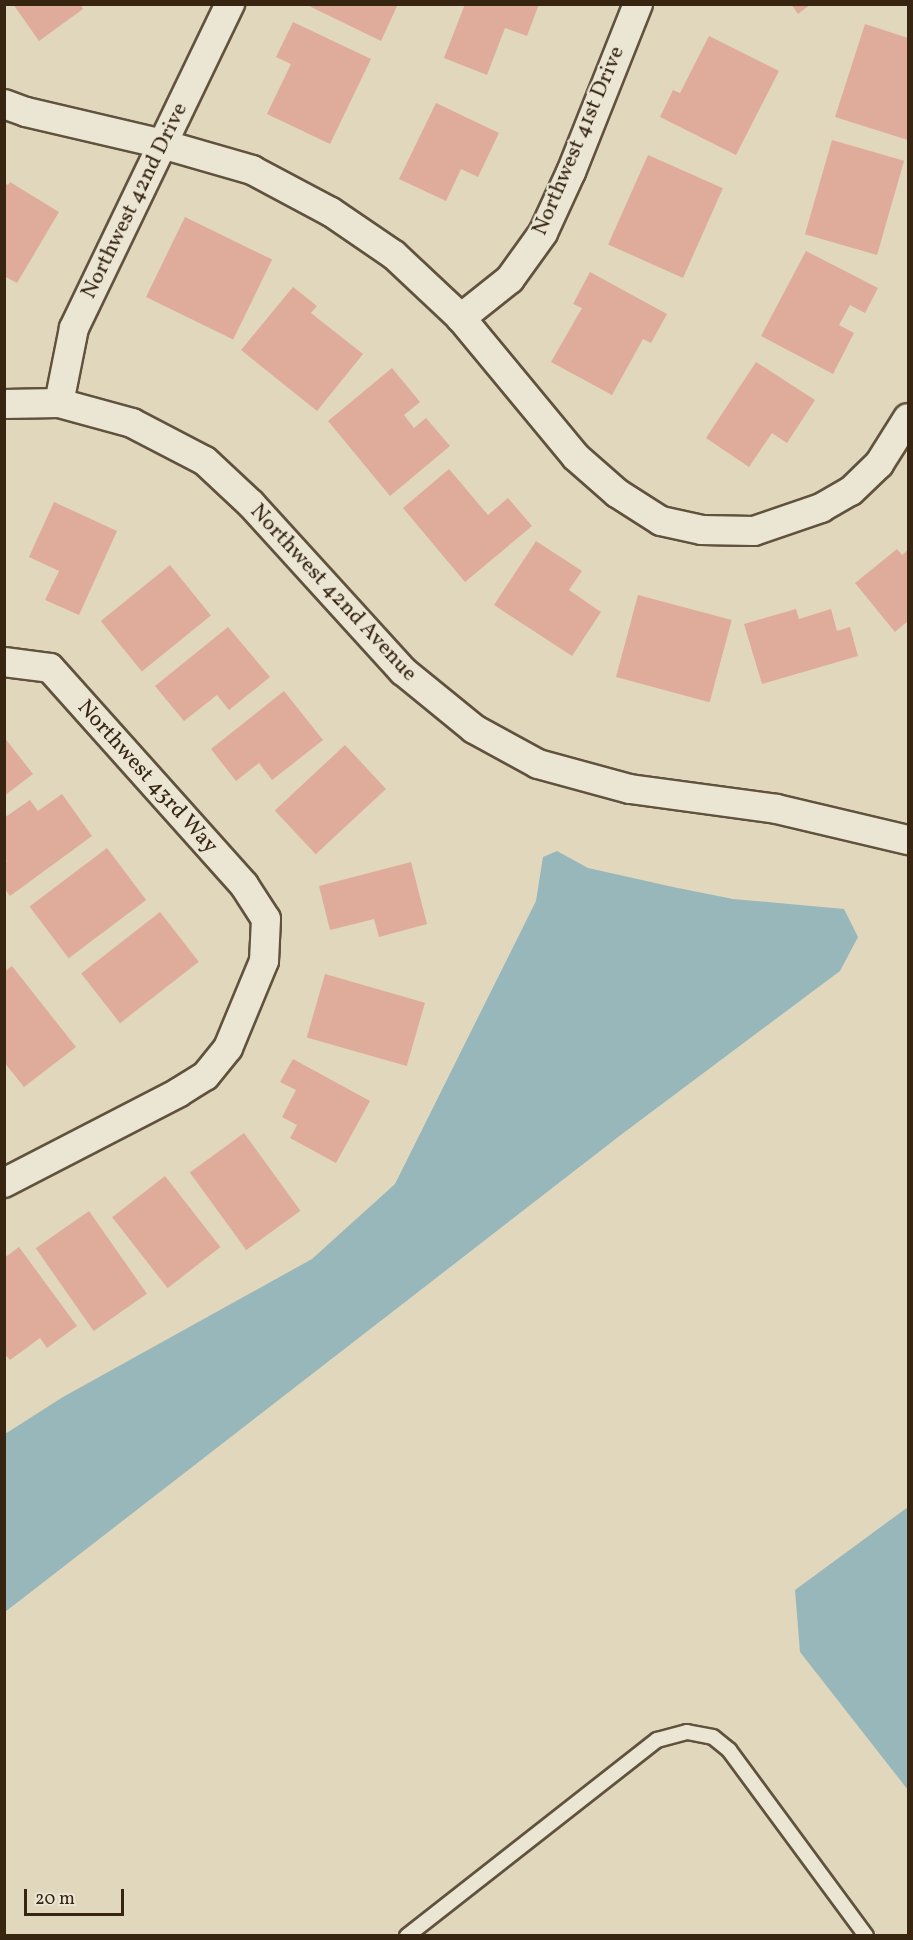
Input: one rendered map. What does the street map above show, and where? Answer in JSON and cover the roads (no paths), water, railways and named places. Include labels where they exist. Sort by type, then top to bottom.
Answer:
[{"type":"street","name":"Northwest 42nd Drive","points":[[59,403],[74,328],[230,4]]},
{"type":"street","name":"Northwest 41st Drive","points":[[461,318],[510,279],[543,233],[571,172],[638,4]]},
{"type":"street","points":[[4,104],[26,112],[162,144],[252,170],[331,212],[394,255],[461,318],[576,457],[617,493],[661,521],[702,530],[754,531],[821,508],[851,491],[879,464],[909,418]]},
{"type":"street","name":"Northwest 42nd Avenue","points":[[4,404],[59,403],[132,423],[205,461],[251,504],[403,671],[474,729],[538,765],[630,789],[777,809],[909,840]]},
{"type":"street","name":"Northwest 43rd Way","points":[[4,1183],[178,1093],[205,1076],[228,1048],[264,961],[266,919],[244,885],[50,668],[8,661]]},
{"type":"lane","points":[[407,1935],[657,1740],[687,1732],[713,1737],[729,1750],[866,1935]]},
{"type":"water","points":[[557,851],[588,868],[673,887],[733,899],[844,909],[858,937],[840,971],[622,1134],[5,1612],[5,1434],[63,1397],[312,1259],[395,1184],[536,901],[543,857]]},
{"type":"water","points":[[908,1507],[908,1790],[800,1652],[795,1590]]}]
